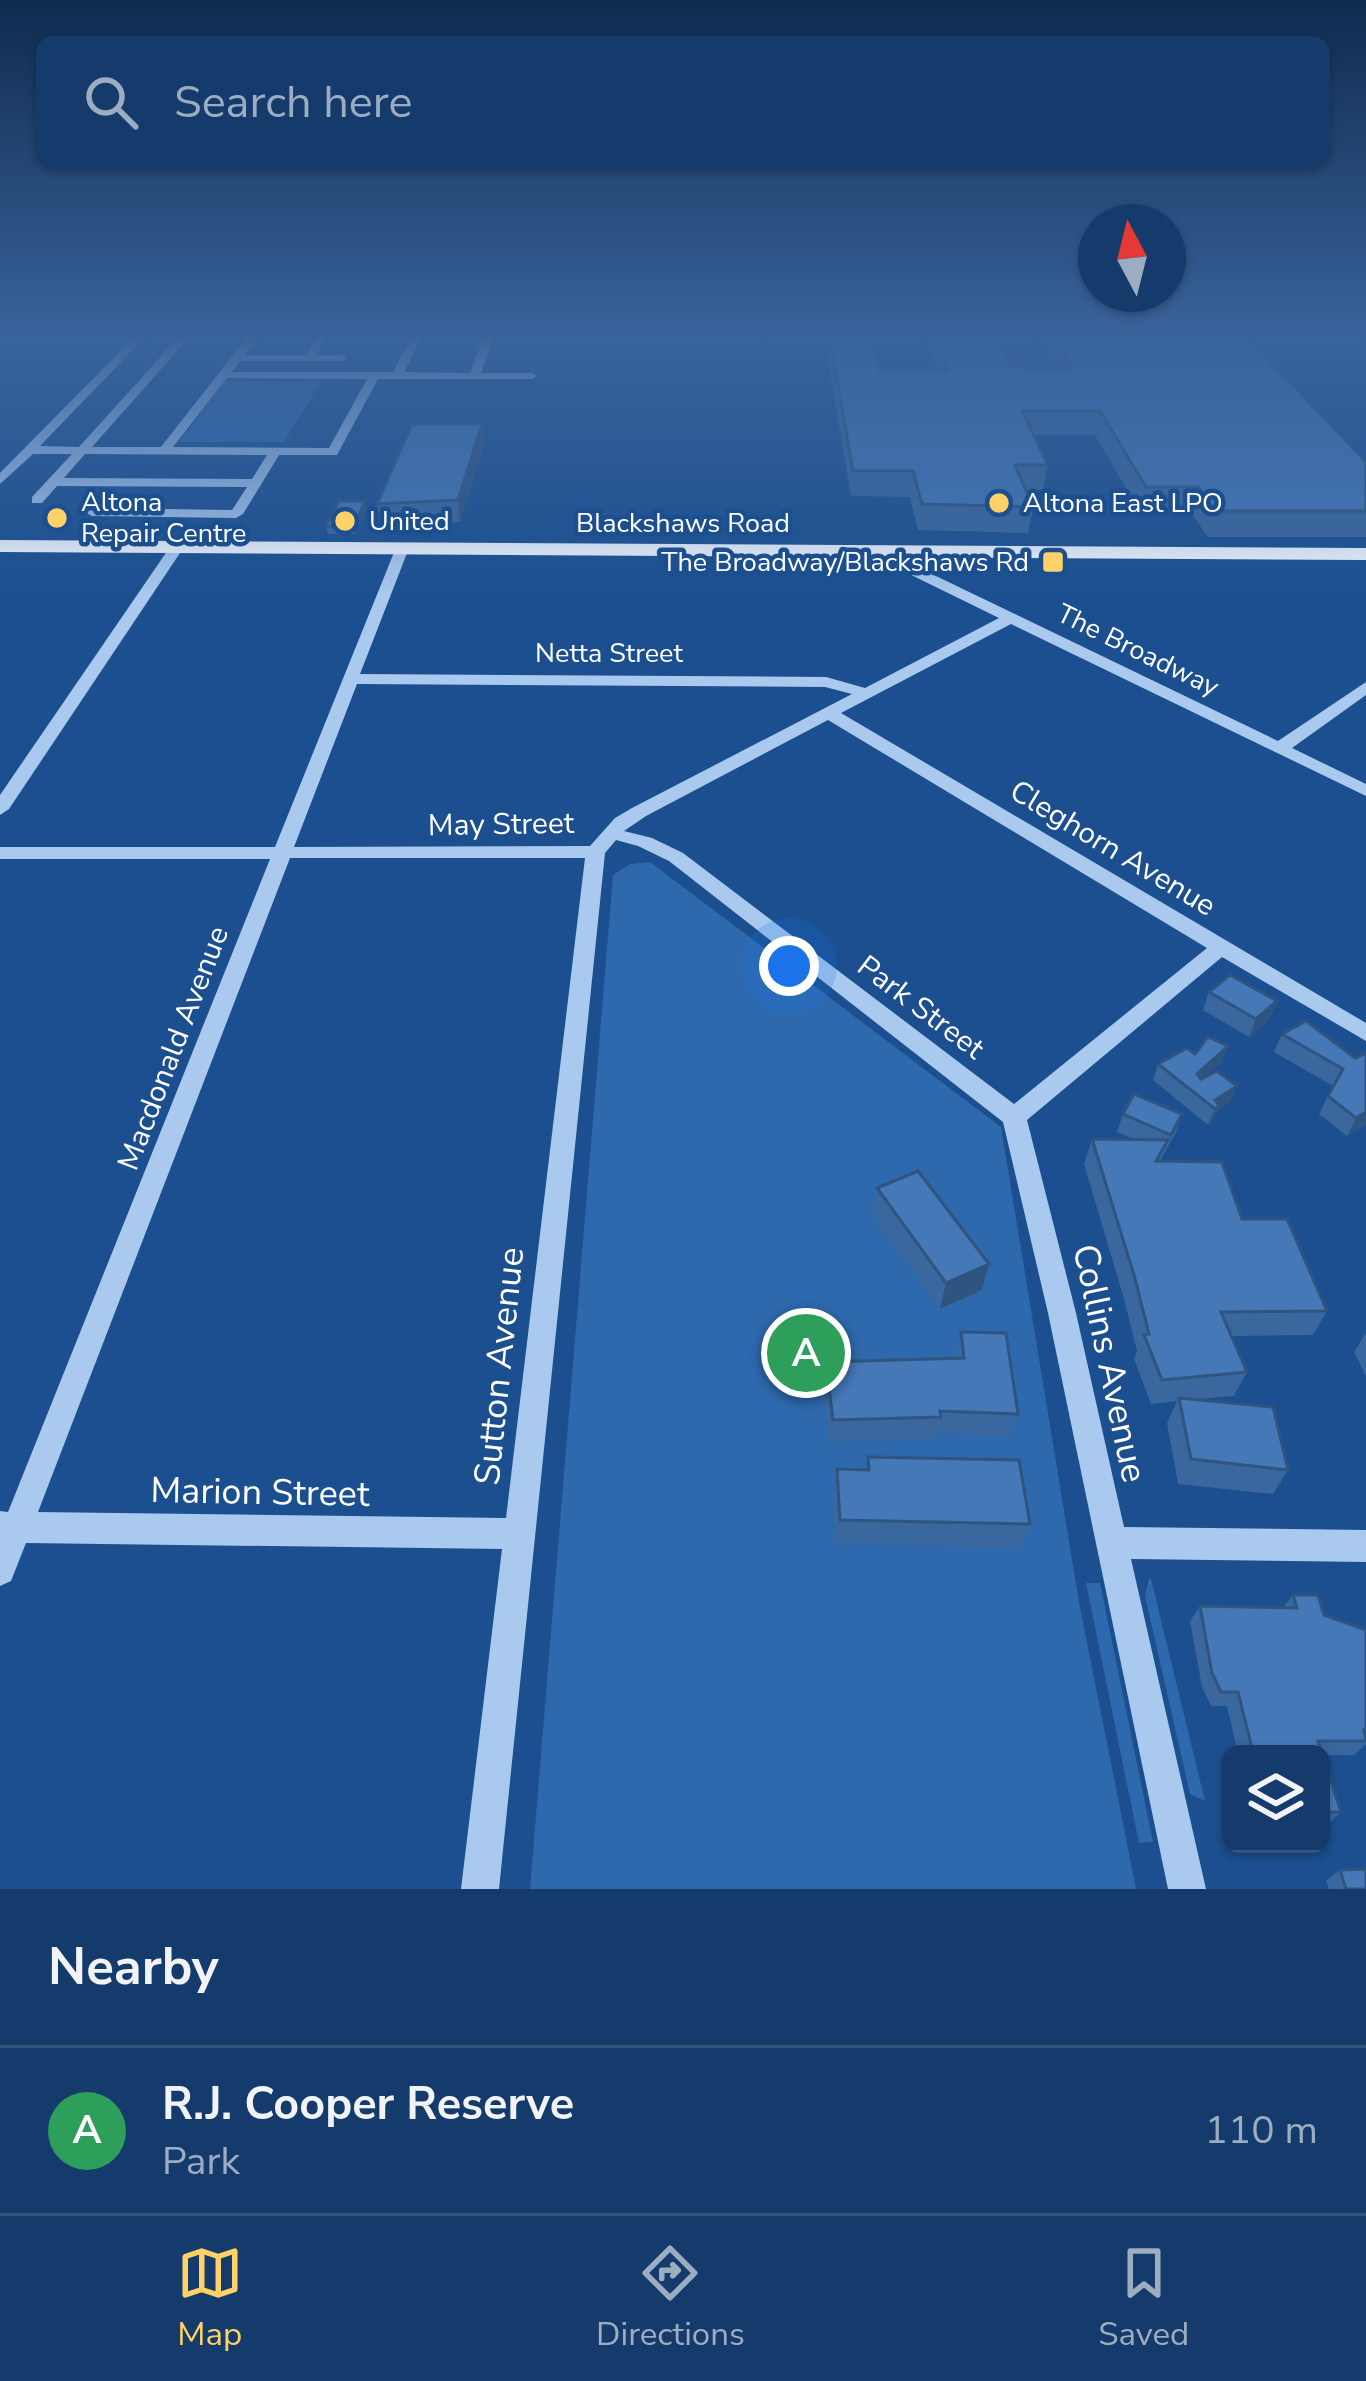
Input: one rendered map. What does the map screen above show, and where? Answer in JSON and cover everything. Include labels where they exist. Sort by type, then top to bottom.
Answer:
[{"type":"main road","name":"Blackshaws Road","points":[[0,546],[1366,554]]},
{"type":"street","points":[[0,480],[58,420]]},
{"type":"street","points":[[38,500],[109,420]]},
{"type":"street","points":[[164,451],[188,420]]},
{"type":"street","points":[[29,450],[333,452],[350,420]]},
{"type":"street","points":[[92,512],[236,514],[275,452]]},
{"type":"street","points":[[54,482],[255,483]]},
{"type":"street","points":[[0,809],[177,547]]},
{"type":"street","name":"Macdonald Avenue","points":[[0,1570],[8,1527],[402,548]]},
{"type":"street","name":"The Broadway","points":[[894,551],[904,566],[1366,791]]},
{"type":"street","name":"May Street","points":[[0,853],[281,855],[603,843],[639,812],[1011,618]]},
{"type":"street","name":"Netta Street","points":[[351,679],[826,682],[866,693]]},
{"type":"street","points":[[1279,749],[1366,687]]},
{"type":"street","name":"Cleghorn Avenue","points":[[830,714],[1366,1033]]},
{"type":"street","name":"Park Street","points":[[603,843],[676,857],[1014,1117]]},
{"type":"street","name":"Sutton Avenue","points":[[480,1889],[603,843]]},
{"type":"street","points":[[1014,1117],[1220,947]]},
{"type":"street","name":"Collins Avenue","points":[[1014,1117],[1187,1889]]},
{"type":"street","name":"Marion Street","points":[[8,1527],[519,1534]]},
{"type":"street","points":[[1111,1543],[1366,1546]]},
{"type":"shaded area","points":[[195,420],[298,420],[284,442],[179,442]]},
{"type":"shaded area","points":[[650,862],[1001,1127],[1079,1602],[1136,1889],[530,1889],[613,875],[630,864]]},
{"type":"shaded area","points":[[1149,1578],[1205,1801],[1190,1794],[1145,1596]]},
{"type":"shaded area","points":[[1086,1583],[1100,1583],[1153,1842],[1139,1843]]},
{"type":"building","points":[[844,420],[1026,420],[1048,465],[1015,465],[1033,507],[922,504],[913,471],[853,471]]},
{"type":"building","points":[[1106,420],[1326,420],[1366,462],[1366,511],[1215,511],[1198,487],[1146,487]]},
{"type":"building","points":[[412,424],[482,424],[458,500],[377,504]]},
{"type":"building","points":[[339,501],[365,501],[354,526],[326,526]]},
{"type":"building","points":[[1230,975],[1277,1001],[1256,1019],[1209,992]]},
{"type":"building","points":[[1306,1021],[1355,1058],[1366,1053],[1366,1112],[1356,1118],[1328,1096],[1343,1069],[1282,1034]]},
{"type":"building","points":[[1208,1037],[1228,1046],[1197,1074],[1201,1079],[1217,1071],[1237,1086],[1215,1100],[1219,1105],[1215,1109],[1158,1064],[1187,1048],[1195,1054]]},
{"type":"building","points":[[1134,1094],[1182,1114],[1171,1135],[1123,1114]]},
{"type":"building","points":[[1092,1139],[1168,1140],[1156,1161],[1222,1162],[1242,1219],[1287,1219],[1327,1311],[1221,1312],[1247,1372],[1162,1380],[1144,1335],[1149,1334],[1134,1275]]},
{"type":"building","points":[[918,1171],[989,1264],[946,1283],[877,1188]]},
{"type":"building","points":[[961,1332],[1006,1333],[1018,1414],[940,1411],[941,1417],[833,1420],[826,1362],[964,1358]]},
{"type":"building","points":[[1179,1398],[1273,1407],[1288,1470],[1191,1459]]},
{"type":"building","points":[[868,1457],[1019,1460],[1030,1524],[840,1520],[837,1469],[869,1470]]},
{"type":"building","points":[[1293,1595],[1318,1595],[1324,1615],[1366,1630],[1366,1741],[1251,1745],[1238,1692],[1221,1692],[1212,1673],[1200,1606],[1297,1608]]},
{"type":"building","points":[[1330,1778],[1341,1812],[1330,1812]]},
{"type":"building","points":[[1366,1869],[1366,1889],[1346,1889],[1340,1870]]},
{"type":"place","name":"Altona East LPO","points":[[999,503]]},
{"type":"place","name":"Altona Repair Centre","points":[[57,518]]},
{"type":"place","name":"United","points":[[345,521]]},
{"type":"place","name":"The Broadway/Blackshaws Rd","points":[[1053,562]]},
{"type":"place","name":"R.J. Cooper Reserve","points":[[806,1353]]}]
